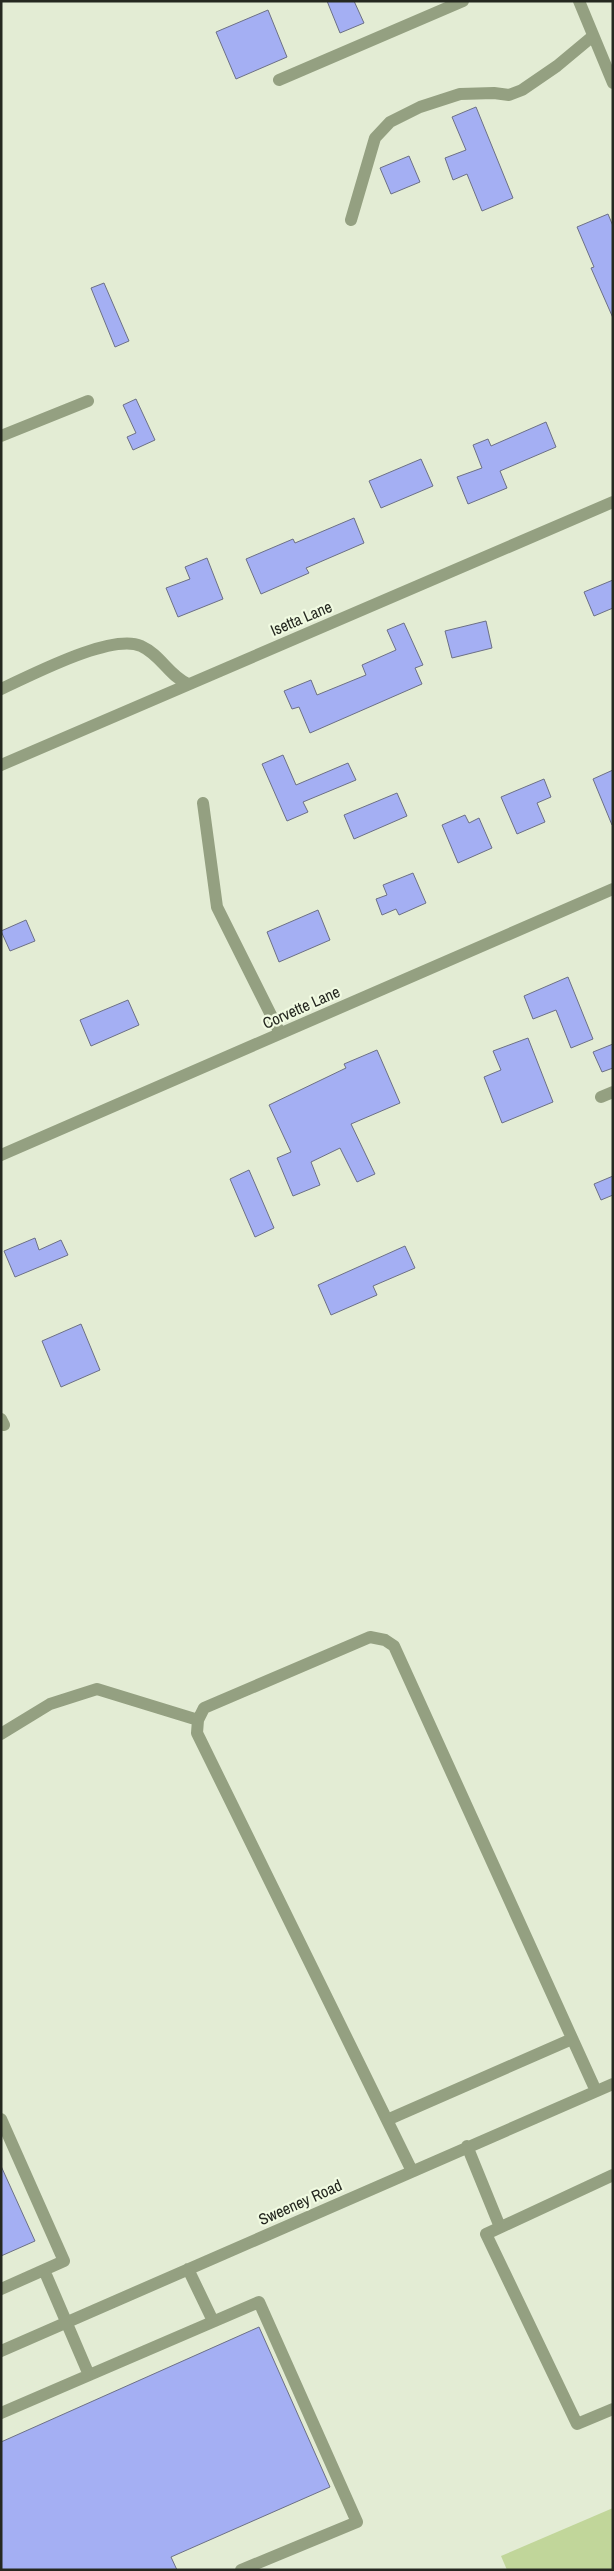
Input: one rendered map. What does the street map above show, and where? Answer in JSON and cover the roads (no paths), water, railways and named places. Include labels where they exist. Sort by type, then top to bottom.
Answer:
[{"type":"street","points":[[279,80],[463,1]]},
{"type":"street","points":[[579,1],[613,83]]},
{"type":"street","points":[[351,220],[375,138],[390,122],[420,107],[460,94],[494,93],[509,95],[522,90],[557,66],[593,36]]},
{"type":"street","points":[[1,436],[88,401]]},
{"type":"street","name":"Isetta Lane","points":[[1,765],[613,502]]},
{"type":"street","points":[[1,688],[109,644],[124,642],[134,643],[155,654],[178,680],[188,684]]},
{"type":"street","points":[[203,804],[217,907],[280,1034]]},
{"type":"street","name":"Corvette Lane","points":[[1,1155],[613,889]]},
{"type":"street","points":[[412,2171],[197,1734],[198,1720],[204,1708],[370,1637],[385,1640],[394,1646],[596,2091]]},
{"type":"street","points":[[1,1734],[50,1704],[97,1689],[198,1720]]},
{"type":"street","points":[[387,2120],[572,2039]]},
{"type":"street","name":"Sweeney Road","points":[[1,2351],[613,2084]]},
{"type":"street","points":[[1,2119],[64,2262],[1,2289]]},
{"type":"street","points":[[468,2146],[500,2227]]},
{"type":"street","points":[[613,2175],[486,2234],[578,2424],[613,2409]]},
{"type":"street","points":[[188,2269],[213,2321]]},
{"type":"street","points":[[44,2270],[68,2322],[89,2375]]},
{"type":"street","points":[[1,2413],[259,2302],[357,2522],[242,2570]]}]
